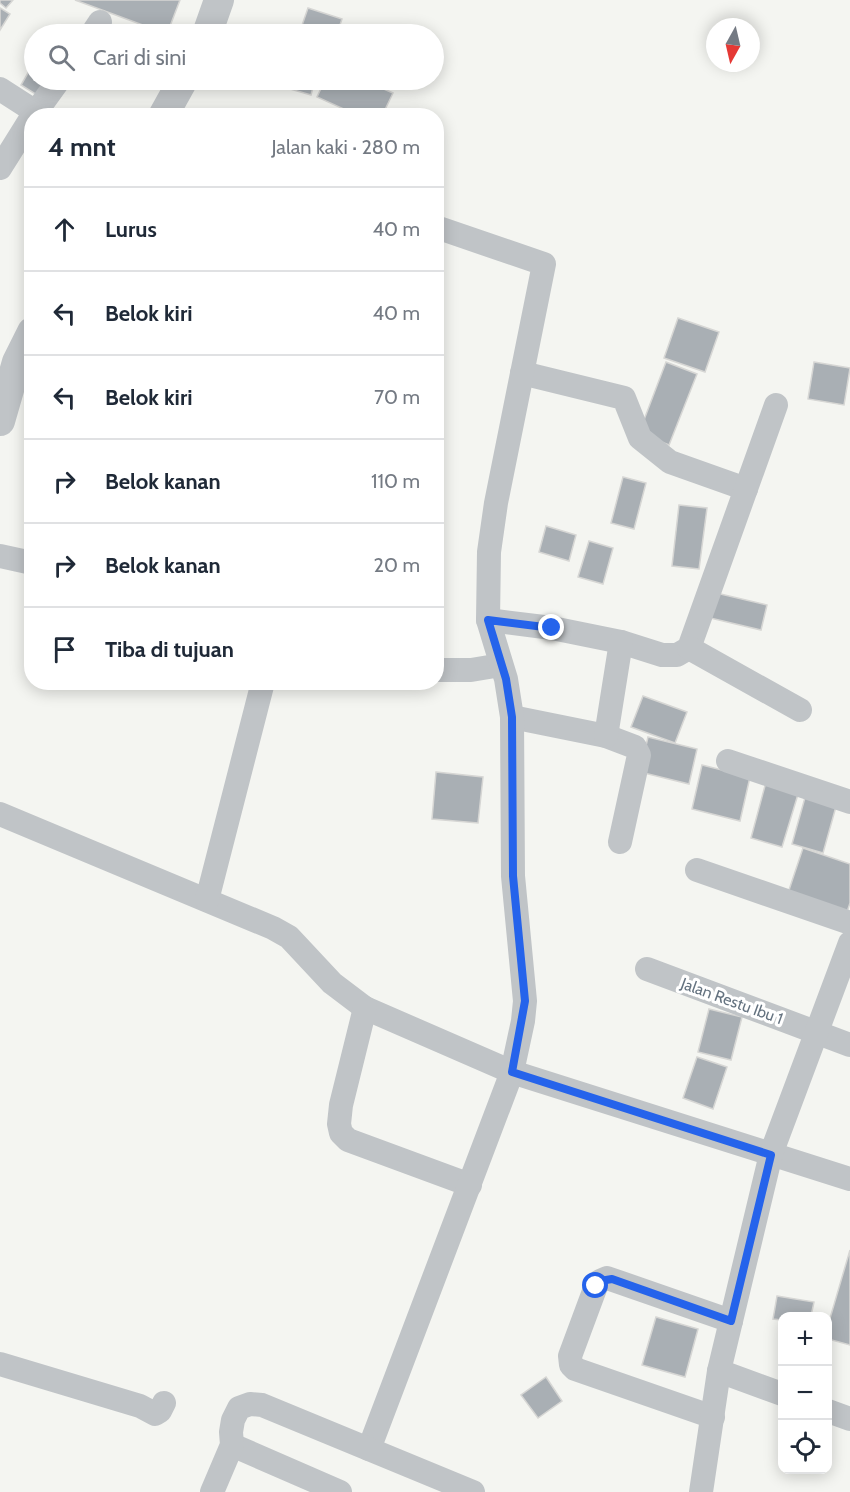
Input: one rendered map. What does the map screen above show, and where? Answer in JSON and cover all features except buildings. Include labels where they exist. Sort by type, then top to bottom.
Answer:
[{"type":"street","points":[[211,24],[219,0]]},
{"type":"street","points":[[0,89],[26,108]]},
{"type":"street","points":[[40,108],[51,90]]},
{"type":"street","points":[[167,108],[177,90]]},
{"type":"street","points":[[0,168],[24,132]]},
{"type":"street","points":[[369,1449],[512,1072],[525,1001],[513,876],[512,717],[501,665],[488,620],[489,552],[496,503],[544,264],[444,230]]},
{"type":"street","points":[[0,421],[8,356],[24,340]]},
{"type":"street","points":[[522,373],[624,399],[640,438],[670,462],[746,489]]},
{"type":"street","points":[[488,620],[552,628],[621,642],[662,655],[677,655],[688,648],[776,405]]},
{"type":"street","points":[[0,556],[24,561]]},
{"type":"street","points":[[606,736],[621,642]]},
{"type":"street","points":[[688,648],[800,710]]},
{"type":"street","points":[[444,670],[471,670],[501,665]]},
{"type":"street","points":[[207,900],[261,690]]},
{"type":"street","points":[[512,717],[606,736],[630,744],[638,751],[620,842]]},
{"type":"street","points":[[728,761],[850,802]]},
{"type":"street","points":[[0,814],[273,928],[289,937],[332,983],[365,1008],[512,1072],[850,1179]]},
{"type":"street","points":[[697,870],[850,923]]},
{"type":"street","points":[[701,1492],[719,1371],[771,1155],[850,943]]},
{"type":"street","name":"Jalan Restu Ibu 1","points":[[647,969],[850,1045]]},
{"type":"street","points":[[365,1008],[341,1105],[339,1124],[341,1133],[348,1140],[470,1185]]},
{"type":"street","points":[[713,1417],[575,1369],[571,1365],[570,1356],[596,1286],[607,1278],[731,1321]]},
{"type":"street","points":[[0,1364],[141,1406],[155,1414],[160,1411],[164,1403]]},
{"type":"street","points":[[719,1371],[778,1392]]},
{"type":"street","points":[[212,1492],[232,1445],[233,1420],[239,1408],[250,1404],[262,1405],[473,1492]]},
{"type":"street","points":[[832,1412],[850,1419]]},
{"type":"street","points":[[232,1445],[340,1492]]},
{"type":"route","points":[[552,628],[488,620],[506,679],[512,717],[513,876],[525,1001],[512,1072],[771,1155],[731,1321],[612,1279],[607,1278],[600,1281],[596,1286]]}]
